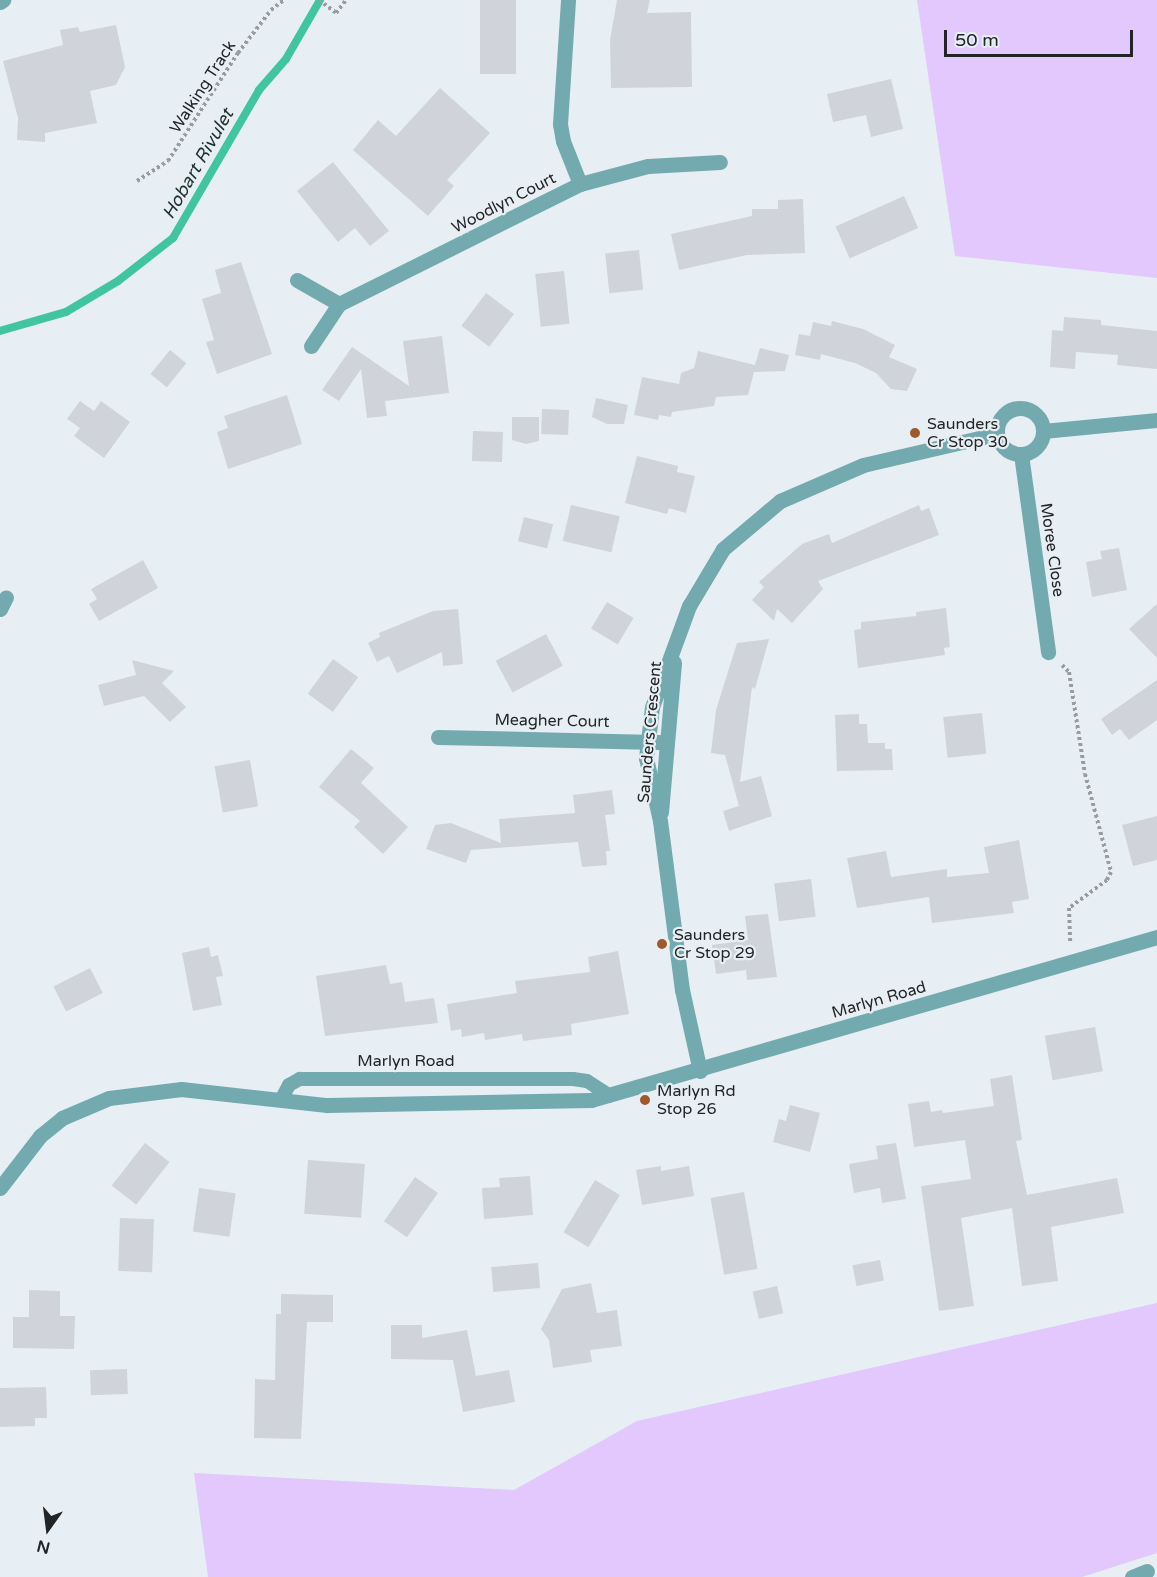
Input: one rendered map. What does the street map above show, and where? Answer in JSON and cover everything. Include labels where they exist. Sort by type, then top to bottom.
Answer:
[{"type":"street","name":"Woodlyn Court","points":[[311,346],[339,304],[580,184],[563,141],[561,124],[568,0]]},
{"type":"street","points":[[580,184],[648,166],[720,162]]},
{"type":"street","points":[[297,280],[339,304]]},
{"type":"street","points":[[1015,408],[1027,408],[1037,415],[1043,431],[1038,445],[1021,454],[1005,448],[996,434],[1001,417],[1015,408]]},
{"type":"street","points":[[1043,431],[1157,420]]},
{"type":"street","name":"Saunders Crescent","points":[[700,1071],[682,990],[660,821],[648,774],[645,741],[652,707],[689,606],[723,549],[780,501],[862,465],[996,434]]},
{"type":"street","name":"Moree Close","points":[[1021,454],[1048,652]]},
{"type":"street","name":"Saunders Crescent","points":[[660,821],[675,646]]},
{"type":"street","name":"Meagher Court","points":[[438,737],[666,742]]},
{"type":"street","name":"Marlyn Road","points":[[0,1188],[40,1136],[62,1118],[109,1098],[142,1091],[210,1089],[327,1105],[564,1103],[610,1096],[1157,937]]},
{"type":"street","points":[[1132,1577],[1147,1571]]},
{"type":"lane","name":"Marlyn Road","points":[[281,1100],[289,1085],[300,1079],[573,1079],[587,1081],[610,1096]]},
{"type":"path","name":"Walking Track","points":[[137,181],[168,161],[238,53],[271,10],[284,0]]},
{"type":"path","points":[[319,0],[336,13],[346,0]]},
{"type":"path","points":[[1048,652],[1069,672],[1085,774],[1111,872],[1069,908],[1075,960]]},
{"type":"shaded area","points":[[917,0],[1157,0],[1157,278],[955,256]]},
{"type":"shaded area","points":[[1157,1303],[1157,1553],[1082,1577],[208,1577],[194,1473],[514,1490],[637,1421]]},
{"type":"building","points":[[480,0],[516,0],[516,74],[480,74]]},
{"type":"building","points":[[617,0],[650,0],[647,13],[691,12],[692,87],[611,88],[610,40]]},
{"type":"building","points":[[116,25],[125,67],[116,85],[90,91],[97,123],[45,133],[45,142],[17,140],[18,118],[3,61],[63,45],[60,30],[78,27],[80,32]]},
{"type":"building","points":[[891,79],[903,129],[871,137],[866,115],[833,122],[827,94]]},
{"type":"building","points":[[440,88],[490,133],[447,180],[454,186],[428,216],[353,150],[378,120],[396,136]]},
{"type":"building","points":[[333,162],[389,231],[370,246],[355,228],[338,242],[297,191]]},
{"type":"building","points":[[904,196],[918,228],[850,258],[835,227]]},
{"type":"building","points":[[803,199],[805,253],[747,255],[679,270],[671,234],[752,216],[752,209],[778,209],[778,200]]},
{"type":"building","points":[[639,250],[643,290],[609,293],[605,254]]},
{"type":"building","points":[[241,262],[272,354],[217,374],[206,342],[214,340],[202,299],[221,293],[215,270]]},
{"type":"building","points":[[564,271],[570,324],[541,327],[535,274]]},
{"type":"building","points":[[486,293],[514,314],[489,347],[461,326]]},
{"type":"building","points":[[1064,317],[1101,320],[1101,325],[1157,331],[1157,369],[1117,365],[1118,355],[1076,352],[1075,369],[1050,367],[1052,330],[1063,331]]},
{"type":"building","points":[[832,321],[863,329],[895,345],[889,357],[917,369],[907,391],[891,389],[876,373],[855,363],[821,354],[820,360],[795,355],[799,334],[810,336],[813,322],[831,326]]},
{"type":"building","points":[[442,336],[449,393],[385,401],[387,416],[367,418],[361,369],[339,401],[322,390],[352,347],[409,386],[403,341]]},
{"type":"building","points":[[760,348],[789,355],[785,371],[754,372],[748,395],[716,397],[714,406],[672,412],[671,417],[659,415],[658,420],[634,415],[642,377],[679,384],[681,373],[694,368],[698,351],[755,365]]},
{"type":"building","points":[[170,350],[186,363],[167,387],[150,374]]},
{"type":"building","points":[[287,395],[302,444],[228,469],[217,432],[228,428],[224,416]]},
{"type":"building","points":[[596,398],[628,405],[624,424],[607,424],[592,417]]},
{"type":"building","points":[[80,401],[94,411],[101,401],[130,422],[104,458],[74,436],[80,428],[67,419]]},
{"type":"building","points":[[542,409],[569,410],[568,435],[541,434]]},
{"type":"building","points":[[512,417],[539,417],[539,441],[526,444],[512,440]]},
{"type":"building","points":[[473,431],[503,432],[502,462],[472,461]]},
{"type":"building","points":[[637,456],[678,466],[677,472],[695,476],[686,513],[669,508],[667,514],[625,503]]},
{"type":"building","points":[[571,505],[620,516],[611,552],[563,541]]},
{"type":"building","points":[[919,505],[921,511],[929,508],[939,535],[818,581],[823,589],[792,623],[777,609],[774,621],[752,600],[764,587],[759,582],[802,544],[829,534],[832,543]]},
{"type":"building","points":[[524,517],[553,524],[547,549],[518,541]]},
{"type":"building","points":[[1119,548],[1127,590],[1092,597],[1086,562],[1102,559],[1100,551]]},
{"type":"building","points":[[143,560],[158,588],[99,621],[89,604],[97,599],[91,589]]},
{"type":"building","points":[[607,602],[634,618],[618,645],[591,629]]},
{"type":"building","points":[[1157,604],[1157,658],[1129,629]]},
{"type":"building","points":[[946,608],[950,647],[944,648],[945,655],[858,668],[854,630],[861,629],[861,622],[916,616],[916,612]]},
{"type":"building","points":[[458,609],[463,664],[443,666],[442,652],[397,673],[389,656],[377,662],[368,643],[380,637],[379,633],[433,611]]},
{"type":"building","points":[[546,634],[563,666],[513,693],[496,661]]},
{"type":"building","points":[[769,639],[755,689],[752,687],[740,782],[761,776],[772,816],[729,831],[723,811],[739,806],[725,755],[711,753],[716,710],[737,643]]},
{"type":"building","points":[[333,659],[358,677],[333,712],[308,694]]},
{"type":"building","points":[[132,660],[174,671],[162,683],[186,707],[170,722],[144,696],[104,706],[98,685],[136,675]]},
{"type":"building","points":[[1157,680],[1157,720],[1129,740],[1120,729],[1112,735],[1101,719]]},
{"type":"building","points":[[982,713],[986,754],[947,758],[943,717]]},
{"type":"building","points":[[859,714],[859,724],[867,724],[868,743],[885,743],[885,749],[892,749],[893,770],[837,771],[835,715]]},
{"type":"building","points":[[351,749],[374,768],[361,783],[408,827],[383,854],[354,827],[360,821],[319,787]]},
{"type":"building","points":[[250,760],[258,806],[223,813],[215,766]]},
{"type":"building","points":[[612,790],[615,814],[605,815],[610,851],[606,851],[607,865],[582,867],[578,842],[471,850],[466,863],[426,849],[435,825],[451,823],[501,843],[499,819],[575,813],[573,795]]},
{"type":"building","points":[[1157,816],[1157,860],[1133,866],[1122,825]]},
{"type":"building","points":[[1019,840],[1029,899],[1012,902],[1014,913],[932,923],[929,897],[857,908],[847,858],[886,851],[891,877],[947,869],[947,877],[989,873],[984,847]]},
{"type":"building","points":[[811,879],[816,917],[779,921],[774,884]]},
{"type":"building","points":[[768,914],[777,977],[747,980],[746,970],[716,974],[712,945],[748,940],[745,916]]},
{"type":"building","points":[[209,947],[211,957],[218,955],[223,976],[216,977],[222,1005],[193,1011],[182,953]]},
{"type":"building","points":[[618,951],[629,1014],[571,1024],[572,1035],[523,1041],[522,1034],[485,1040],[484,1033],[462,1037],[461,1029],[451,1031],[447,1004],[517,993],[515,981],[590,972],[588,957]]},
{"type":"building","points":[[386,965],[390,984],[402,982],[405,1002],[434,998],[438,1023],[325,1036],[316,976]]},
{"type":"building","points":[[90,968],[103,993],[66,1012],[53,987]]},
{"type":"building","points":[[1095,1027],[1103,1071],[1053,1080],[1045,1036]]},
{"type":"building","points":[[1012,1075],[1022,1140],[1016,1141],[1027,1195],[1117,1178],[1124,1213],[1051,1227],[1058,1281],[1022,1286],[1012,1208],[961,1218],[974,1306],[939,1311],[921,1186],[971,1179],[965,1140],[914,1147],[908,1104],[929,1101],[931,1112],[942,1110],[943,1113],[994,1106],[990,1079]]},
{"type":"building","points":[[790,1105],[820,1113],[810,1152],[773,1142],[779,1119],[786,1121]]},
{"type":"building","points":[[145,1143],[169,1162],[136,1205],[112,1186]]},
{"type":"building","points":[[896,1143],[906,1199],[882,1203],[880,1188],[854,1193],[849,1164],[878,1159],[876,1146]]},
{"type":"building","points":[[308,1160],[365,1164],[361,1218],[304,1214]]},
{"type":"building","points":[[661,1166],[661,1171],[689,1166],[694,1196],[642,1205],[636,1170]]},
{"type":"building","points":[[530,1176],[533,1215],[484,1219],[482,1188],[500,1187],[499,1178]]},
{"type":"building","points":[[415,1177],[438,1193],[407,1237],[384,1221]]},
{"type":"building","points":[[595,1180],[620,1195],[588,1247],[564,1232]]},
{"type":"building","points":[[199,1188],[236,1193],[230,1237],[193,1232]]},
{"type":"building","points":[[744,1192],[758,1269],[724,1275],[711,1198]]},
{"type":"building","points":[[120,1218],[154,1219],[152,1272],[118,1271]]},
{"type":"building","points":[[880,1260],[884,1281],[857,1286],[853,1265]]},
{"type":"building","points":[[538,1263],[540,1288],[493,1292],[491,1267]]},
{"type":"building","points":[[591,1283],[597,1313],[617,1310],[622,1346],[590,1350],[592,1362],[553,1368],[549,1340],[541,1329],[562,1289]]},
{"type":"building","points":[[777,1286],[783,1313],[759,1319],[753,1292]]},
{"type":"building","points":[[29,1290],[60,1291],[60,1316],[75,1316],[74,1349],[13,1348],[13,1317],[29,1317]]},
{"type":"building","points":[[281,1294],[333,1295],[333,1322],[307,1322],[301,1439],[254,1438],[255,1379],[275,1380],[276,1314],[281,1314]]},
{"type":"building","points":[[391,1325],[422,1325],[422,1338],[467,1330],[476,1376],[509,1370],[515,1402],[463,1412],[453,1360],[391,1359]]},
{"type":"building","points":[[127,1369],[128,1394],[91,1395],[90,1370]]},
{"type":"building","points":[[46,1387],[47,1418],[35,1418],[35,1426],[0,1427],[0,1388]]},
{"type":"waterway","name":"Hobart Rivulet","points":[[0,331],[66,312],[118,281],[173,238],[259,90],[286,59],[320,0]]},
{"type":"place","name":"Saunders Cr Stop 30","points":[[915,433]]},
{"type":"place","name":"Saunders Cr Stop 29","points":[[662,944]]},
{"type":"place","name":"Marlyn Rd Stop 26","points":[[645,1100]]}]
